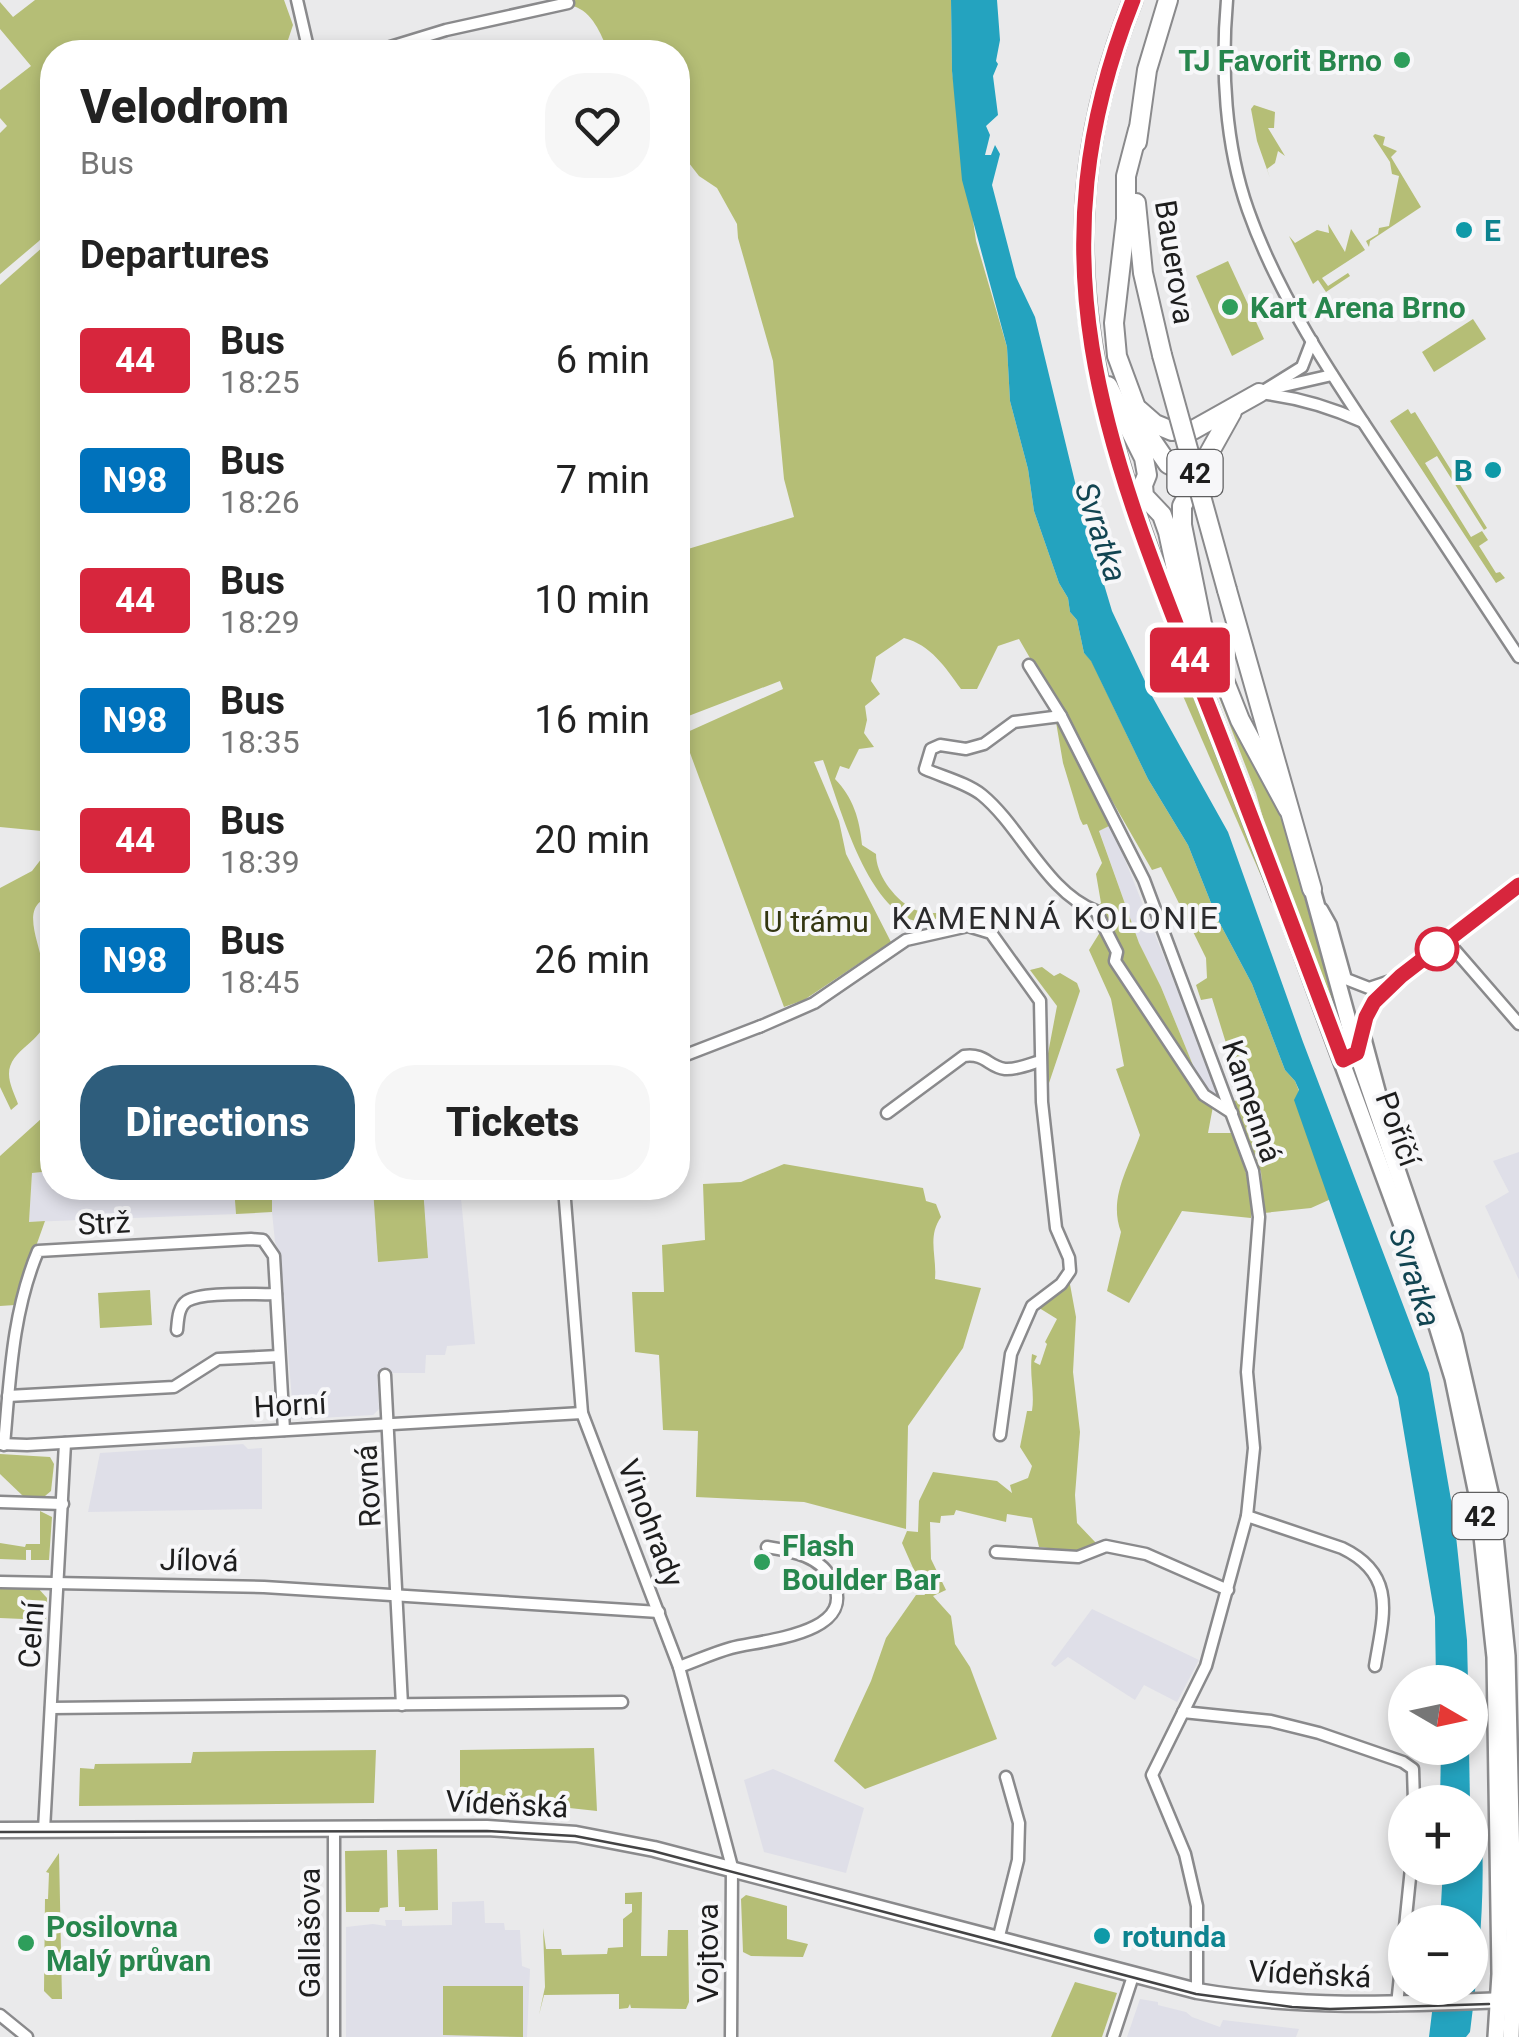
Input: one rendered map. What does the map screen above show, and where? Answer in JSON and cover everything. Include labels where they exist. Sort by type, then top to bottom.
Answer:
[{"type":"highway","name":"42","points":[[1133,0],[1109,65],[1092,131],[1083,208],[1082,273],[1111,396],[1144,458],[1147,475],[1158,466],[1175,468],[1144,430],[1116,356],[1114,323],[1126,220],[1126,176],[1138,130]]},
{"type":"highway","name":"Bauerova","points":[[1168,0],[1147,70],[1138,130],[1139,242],[1162,355],[1227,590]]},
{"type":"highway","name":"Poříčí","points":[[1082,273],[1090,339],[1112,443],[1144,540],[1281,897]]},
{"type":"highway","points":[[1193,430],[1259,393]]},
{"type":"highway","points":[[1135,406],[1155,424],[1172,431]]},
{"type":"highway","points":[[1202,464],[1235,407]]},
{"type":"highway","points":[[1147,475],[1144,496],[1158,510]]},
{"type":"highway","name":"42","points":[[1220,735],[1187,623],[1168,532],[1158,510],[1172,511],[1186,500],[1182,525],[1209,645],[1240,720],[1288,809]]},
{"type":"highway","name":"Poříčí","points":[[1227,590],[1312,889]]},
{"type":"main road","name":"Poříčí","points":[[1312,889],[1357,1053],[1429,1258],[1464,1374],[1491,1497],[1506,1628],[1513,1656],[1516,1952],[1508,2000],[1496,2037]]},
{"type":"main road","name":"Poříčí","points":[[1281,897],[1427,1293],[1452,1378],[1478,1498],[1494,1656],[1510,2037]]},
{"type":"main road","name":"Vídeňská","points":[[0,1830],[472,1828],[576,1834],[732,1870],[1197,1992],[1292,2004],[1388,2005]]},
{"type":"street","points":[[297,0],[306,40]]},
{"type":"street","points":[[1227,0],[1226,97],[1244,194],[1268,256],[1332,374],[1519,658]]},
{"type":"street","points":[[413,40],[568,3]]},
{"type":"street","points":[[1259,393],[1302,367],[1312,340]]},
{"type":"street","points":[[1259,393],[1332,374]]},
{"type":"street","points":[[1259,393],[1324,404],[1363,422]]},
{"type":"street","name":"Kamenná","points":[[1029,665],[1061,716],[1144,880],[1253,1170],[1258,1217],[1247,1372],[1254,1448],[1247,1516],[1206,1666],[1152,1775],[1185,1854],[1197,1906],[1197,1992]]},
{"type":"street","points":[[1061,716],[1014,722],[984,744],[966,749],[940,745],[931,749],[925,769],[982,795],[1044,869],[1083,906],[1096,911],[1116,952],[1115,961],[1204,1095],[1232,1114]]},
{"type":"street","name":"Poříčí","points":[[1384,1130],[1382,1100],[1364,1033],[1369,1010],[1401,976],[1519,885]]},
{"type":"street","name":"Poříčí","points":[[1312,889],[1331,925],[1346,978],[1369,988],[1401,976]]},
{"type":"street","points":[[690,1053],[814,1003],[906,940],[968,926],[991,933],[1040,1001],[1042,1102],[1056,1228],[1069,1258],[1070,1271],[1061,1284],[1032,1306],[1011,1354],[1000,1435]]},
{"type":"street","points":[[1447,941],[1519,1024]]},
{"type":"street","points":[[887,1113],[964,1056],[976,1054],[1008,1069],[1040,1061]]},
{"type":"street","name":"Vinohrady","points":[[565,1200],[582,1413],[679,1667],[732,1870]]},
{"type":"street","name":"Strž","points":[[2,1444],[21,1297],[38,1252],[264,1240],[274,1256],[284,1430]]},
{"type":"street","points":[[178,1330],[185,1302],[276,1294]]},
{"type":"street","points":[[8,1396],[174,1386],[218,1360],[280,1356]]},
{"type":"street","name":"Rovná","points":[[386,1375],[398,1595]]},
{"type":"street","name":"Horní","points":[[2,1444],[582,1413]]},
{"type":"street","name":"Celní","points":[[44,1830],[65,1443]]},
{"type":"street","points":[[0,1502],[62,1504]]},
{"type":"street","points":[[1247,1516],[1342,1548],[1373,1570],[1384,1606],[1375,1666]]},
{"type":"street","points":[[996,1552],[1078,1557],[1106,1546],[1146,1554],[1228,1590]]},
{"type":"street","points":[[679,1667],[730,1648],[806,1632],[827,1618],[836,1602],[830,1576],[803,1554],[767,1547]]},
{"type":"street","name":"Jílová","points":[[0,1582],[246,1586],[659,1612]]},
{"type":"street","points":[[398,1595],[402,1705]]},
{"type":"street","points":[[1506,1628],[1519,1639]]},
{"type":"street","points":[[51,1708],[622,1702]]},
{"type":"street","points":[[1182,1712],[1271,1722],[1320,1734],[1403,1762],[1413,1769],[1413,1785]]},
{"type":"street","points":[[998,1940],[1018,1860],[1019,1822],[1006,1777]]},
{"type":"street","name":"Gallašova","points":[[334,1828],[334,2037]]},
{"type":"street","name":"Vojtova","points":[[731,2037],[732,1870]]},
{"type":"street","points":[[1113,2037],[1134,1976]]},
{"type":"street","points":[[0,2015],[27,2037]]},
{"type":"shaded area","points":[[1111,825],[1220,1097],[1214,1101],[1197,1075],[1139,943],[1099,830]]},
{"type":"shaded area","points":[[1519,1152],[1519,1280],[1485,1206],[1509,1192],[1493,1161]]},
{"type":"shaded area","points":[[40,1172],[40,1200],[235,1200],[236,1214],[29,1222],[32,1173]]},
{"type":"shaded area","points":[[272,1200],[461,1200],[475,1344],[447,1346],[445,1355],[426,1355],[425,1373],[377,1373],[379,1409],[373,1415],[302,1419],[293,1412],[280,1254]]},
{"type":"shaded area","points":[[243,1444],[248,1449],[262,1448],[262,1509],[88,1512],[100,1453]]},
{"type":"shaded area","points":[[1092,1609],[1199,1660],[1177,1702],[1144,1685],[1135,1700],[1068,1657],[1055,1667],[1051,1664]]},
{"type":"shaded area","points":[[773,1769],[864,1808],[846,1873],[764,1852],[744,1780]]},
{"type":"shaded area","points":[[484,1901],[485,1923],[504,1923],[505,1930],[520,1930],[522,1966],[530,1969],[527,2037],[346,2037],[346,1927],[386,1926],[385,1920],[402,1920],[402,1926],[452,1925],[452,1902]]},
{"type":"shaded area","points":[[1140,1999],[1158,2002],[1220,2027],[1223,2020],[1299,2029],[1296,2037],[1127,2037]]},
{"type":"green space","points":[[35,0],[284,0],[293,25],[288,40],[40,40],[40,240],[0,274],[0,133],[7,126],[0,118],[0,90],[31,66],[0,29],[0,2],[13,17]]},
{"type":"green space","name":"U trámu","points":[[571,0],[951,0],[952,71],[976,241],[1007,347],[1010,401],[1028,469],[1034,511],[1070,612],[1077,620],[1084,653],[1091,660],[1148,779],[1188,845],[1217,918],[1252,984],[1285,1070],[1295,1081],[1299,1091],[1295,1100],[1331,1199],[1311,1208],[1264,1213],[1261,1172],[1232,1102],[1243,1098],[1212,998],[1201,1000],[1196,985],[1207,978],[1206,958],[1161,867],[1152,870],[1019,639],[998,646],[977,689],[961,689],[930,651],[914,641],[904,638],[876,657],[871,681],[880,694],[865,706],[864,733],[874,747],[859,749],[849,769],[840,766],[835,779],[854,809],[862,845],[876,854],[882,877],[892,891],[915,910],[952,913],[918,921],[891,906],[854,847],[823,760],[814,762],[839,821],[846,854],[891,942],[804,1000],[784,1007],[690,753],[690,731],[783,689],[780,681],[690,715],[690,548],[794,517],[784,479],[773,361],[737,224],[717,188],[690,164],[690,40],[603,40],[591,18],[573,6]]},
{"type":"green space","points":[[1254,105],[1275,112],[1274,128],[1268,128],[1285,156],[1278,151],[1275,163],[1267,169],[1270,178],[1257,141],[1251,109]]},
{"type":"green space","points":[[1375,134],[1385,137],[1383,145],[1397,151],[1391,157],[1421,207],[1370,241],[1369,247],[1366,241],[1378,234],[1379,228],[1389,226],[1399,176],[1392,174]]},
{"type":"green space","points":[[1328,224],[1345,252],[1351,229],[1365,250],[1322,278],[1328,286],[1348,273],[1350,276],[1326,292],[1318,280],[1313,284],[1289,236],[1295,243],[1317,230],[1329,233]]},
{"type":"green space","points":[[40,250],[40,831],[0,827],[0,285]]},
{"type":"green space","name":"Kart Arena Brno","points":[[1228,261],[1264,339],[1232,356],[1196,276]]},
{"type":"green space","points":[[1473,319],[1486,339],[1434,372],[1422,352]]},
{"type":"green space","points":[[1408,409],[1411,414],[1415,412],[1487,528],[1484,530],[1437,456],[1425,463],[1471,537],[1482,531],[1488,540],[1479,546],[1496,573],[1505,578],[1496,583],[1390,421]]},
{"type":"green space","points":[[1188,673],[1327,1028],[1177,682]]},
{"type":"green space","points":[[1224,695],[1283,823],[1338,1014],[1275,861],[1256,793],[1219,697]]},
{"type":"green space","points":[[1056,722],[1060,723],[1111,825],[1099,831],[1139,943],[1197,1075],[1214,1101],[1208,1133],[1231,1133],[1250,1195],[1251,1218],[1182,1211],[1129,1303],[1107,1291],[1121,1232],[1118,1195],[1140,1135],[1116,1069],[1124,1066],[1111,999],[1089,950],[1107,921],[1096,907],[1101,903],[1096,874],[1102,863],[1087,824],[1083,825],[1080,819],[1063,763]]},
{"type":"green space","points":[[40,861],[40,903],[33,915],[40,954],[40,1032],[11,1065],[10,1082],[18,1104],[11,1110],[0,1087],[0,888],[32,871]]},
{"type":"green space","points":[[1042,967],[1054,976],[1060,973],[1077,983],[1080,991],[1046,1092],[1046,1064],[1057,1006],[1030,970]]},
{"type":"green space","points":[[40,1120],[40,1172],[32,1173],[29,1222],[45,1221],[15,1305],[0,1306],[0,1156]]},
{"type":"green space","points":[[784,1164],[923,1188],[926,1201],[936,1204],[941,1217],[933,1239],[935,1279],[981,1288],[963,1348],[908,1426],[906,1529],[804,1502],[696,1497],[698,1431],[663,1430],[659,1355],[635,1352],[632,1292],[664,1292],[662,1245],[705,1240],[703,1184],[741,1182]]},
{"type":"green space","points":[[235,1200],[272,1200],[272,1212],[236,1214]]},
{"type":"green space","points":[[374,1200],[424,1200],[428,1258],[378,1262]]},
{"type":"green space","points":[[1069,1279],[1076,1317],[1073,1372],[1080,1432],[1077,1523],[1096,1543],[1075,1551],[1039,1547],[1032,1518],[1007,1514],[1006,1522],[956,1510],[954,1515],[941,1516],[940,1523],[930,1522],[931,1559],[946,1590],[933,1596],[951,1616],[955,1644],[970,1667],[997,1739],[865,1789],[834,1761],[886,1638],[916,1595],[925,1595],[902,1543],[907,1531],[918,1532],[919,1501],[933,1472],[997,1481],[1012,1493],[1010,1485],[1028,1478],[1032,1466],[1020,1447],[1027,1411],[1032,1411],[1032,1354],[1037,1356],[1034,1362],[1040,1365],[1045,1342],[1057,1319],[1036,1306]]},
{"type":"green space","points":[[150,1290],[152,1325],[100,1328],[98,1293]]},
{"type":"green space","points":[[0,1454],[50,1457],[54,1464],[51,1491],[45,1496],[23,1496],[0,1474]]},
{"type":"green space","points":[[40,1511],[52,1517],[49,1560],[31,1560],[31,1550],[26,1550],[26,1560],[0,1559],[0,1543],[25,1547],[40,1544]]},
{"type":"green space","points":[[37,1587],[47,1598],[46,1620],[0,1618],[0,1588]]},
{"type":"green space","points":[[594,1748],[597,1811],[460,1803],[460,1750]]},
{"type":"green space","points":[[376,1750],[374,1803],[79,1806],[80,1768],[94,1769],[95,1764],[191,1763],[193,1752]]},
{"type":"green space","points":[[437,1849],[438,1910],[405,1911],[405,1907],[399,1907],[397,1850]]},
{"type":"green space","points":[[387,1850],[388,1907],[380,1908],[379,1912],[346,1912],[345,1851]]},
{"type":"green space","points":[[59,1853],[62,1999],[52,1999],[44,1991],[49,1873],[46,1872]]},
{"type":"green space","points":[[642,1892],[641,1956],[667,1956],[668,1930],[688,1930],[686,2009],[631,2008],[630,2004],[619,2009],[619,1994],[544,1995],[539,2015],[545,1987],[543,1928],[546,1949],[561,1949],[562,1955],[607,1954],[608,1948],[623,1947],[623,1919],[632,1912],[632,1904],[625,1904],[625,1893]]},
{"type":"green space","points":[[746,1895],[787,1906],[787,1939],[808,1944],[803,1957],[751,1956],[743,1952],[741,1899]]},
{"type":"green space","points":[[1075,1982],[1117,1993],[1102,2037],[1051,2037]]},
{"type":"green space","points":[[443,1986],[523,1986],[523,2037],[443,2035]]},
{"type":"water","points":[[951,0],[997,0],[1000,40],[993,76],[998,115],[986,126],[990,135],[985,155],[991,155],[995,145],[1000,154],[992,185],[1016,277],[1035,317],[1082,511],[1112,611],[1152,696],[1228,832],[1429,1373],[1454,1517],[1468,1665],[1436,1665],[1435,1617],[1398,1397],[1294,1100],[1299,1090],[1285,1070],[1252,984],[1217,918],[1188,845],[1148,779],[1084,653],[1077,620],[1070,612],[1034,511],[1028,469],[1010,401],[1007,347],[962,180],[952,71]]},
{"type":"water","points":[[1441,1765],[1469,1765],[1470,1785],[1440,1785]]},
{"type":"water","points":[[1442,1885],[1482,1885],[1481,1905],[1441,1905]]},
{"type":"water","points":[[1433,2005],[1473,2005],[1466,2037],[1429,2037]]},
{"type":"tram line","points":[[0,1832],[487,1831],[575,1836],[653,1851],[1196,1994],[1330,2009],[1489,2004]]},
{"type":"bus line","name":"44","points":[[1133,0],[1099,99],[1088,155],[1082,273],[1096,374],[1112,443],[1144,540],[1343,1060],[1357,1053],[1374,1002],[1401,976],[1519,885]]},
{"type":"place","name":"TJ Favorit Brno","points":[[1402,60]]},
{"type":"place","name":"E","points":[[1464,230]]},
{"type":"place","name":"Kart Arena Brno","points":[[1230,307]]},
{"type":"place","name":"B","points":[[1493,470]]},
{"type":"place","name":"Flash Boulder Bar","points":[[762,1562]]},
{"type":"place","name":"rotunda","points":[[1102,1936]]},
{"type":"place","name":"Posilovna Malý průvan","points":[[26,1943]]},
{"type":"district","name":"KAMENNÁ KOLONIE","points":[[1056,918]]},
{"type":"water label","name":"Svratka","points":[[1101,532]]},
{"type":"water label","name":"Svratka","points":[[1415,1277]]}]
